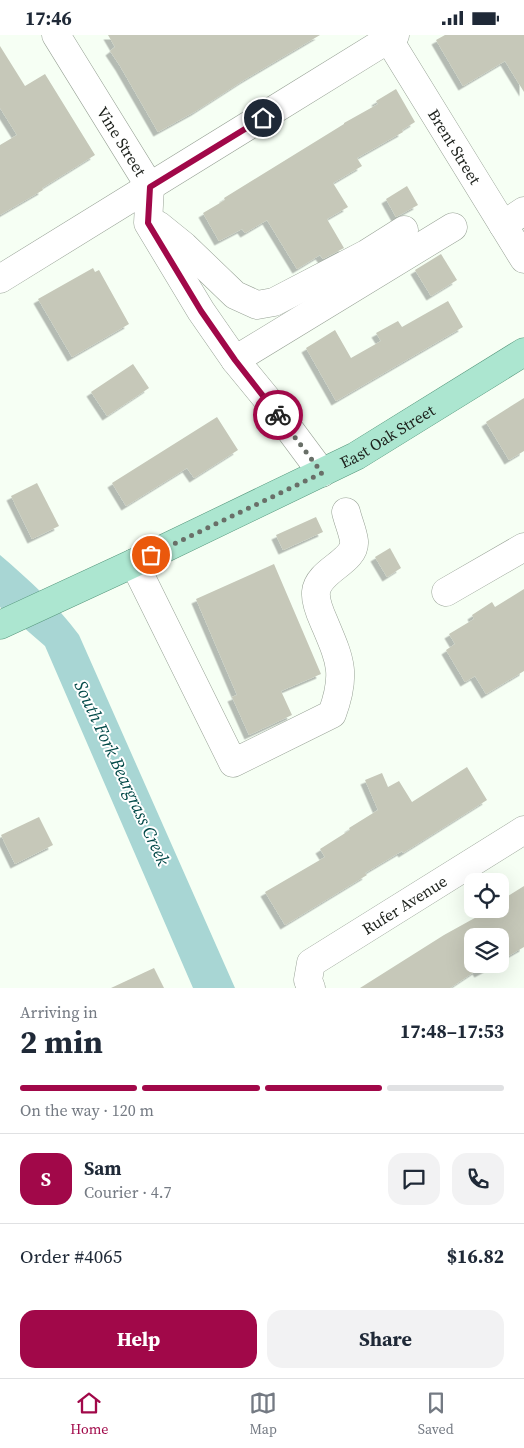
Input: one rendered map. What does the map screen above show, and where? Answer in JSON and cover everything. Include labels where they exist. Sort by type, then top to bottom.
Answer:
[{"type":"main road","name":"East Oak Street","points":[[0,625],[356,456],[524,352]]},
{"type":"street","name":"Vine Street","points":[[56,35],[150,187],[148,223],[172,264],[201,311],[235,360],[267,399],[322,473]]},
{"type":"street","points":[[0,279],[390,36]]},
{"type":"street","name":"Brent Street","points":[[390,36],[513,218],[524,259]]},
{"type":"street","points":[[149,218],[184,247],[235,295],[257,305],[274,302],[366,254],[404,230]]},
{"type":"street","points":[[235,360],[453,227]]},
{"type":"street","points":[[134,563],[233,763],[332,714],[340,690],[341,670],[338,655],[321,614],[316,595],[317,586],[323,577],[349,555],[352,550],[354,543],[346,512]]},
{"type":"street","points":[[446,592],[524,547]]},
{"type":"street","name":"Rufer Avenue","points":[[311,975],[524,830]]},
{"type":"water","name":"South Fork Beargrass Creek","points":[[0,555],[52,603],[79,635],[235,988],[193,988],[45,646],[0,607]]},
{"type":"building","points":[[108,35],[320,35],[196,111],[158,132],[110,51],[115,47]]},
{"type":"building","points":[[445,35],[524,35],[524,92],[505,61],[463,86],[436,40]]},
{"type":"building","points":[[0,46],[25,86],[45,74],[95,155],[42,188],[43,190],[0,215],[0,145],[17,135],[0,108]]},
{"type":"building","points":[[396,89],[415,122],[402,130],[403,132],[357,158],[362,166],[333,183],[348,207],[327,219],[344,248],[323,259],[320,255],[297,269],[267,220],[245,233],[242,229],[219,241],[203,213],[344,123],[378,104],[376,101]]},
{"type":"building","points":[[407,186],[418,205],[396,217],[386,199]]},
{"type":"building","points":[[441,254],[457,280],[431,296],[415,270]]},
{"type":"building","points":[[93,268],[95,272],[99,270],[129,324],[72,357],[38,299]]},
{"type":"building","points":[[448,301],[463,327],[336,401],[306,348],[335,330],[351,358],[381,341],[376,333],[398,321],[402,327]]},
{"type":"building","points":[[133,364],[149,388],[107,416],[91,392]]},
{"type":"building","points":[[524,398],[524,451],[509,460],[486,422]]},
{"type":"building","points":[[217,417],[238,450],[194,478],[187,468],[126,506],[112,483]]},
{"type":"building","points":[[37,483],[59,526],[32,539],[11,496]]},
{"type":"building","points":[[316,517],[323,532],[283,550],[276,535]]},
{"type":"building","points":[[390,548],[401,568],[387,577],[375,557]]},
{"type":"building","points":[[274,564],[321,674],[281,691],[292,715],[249,735],[232,697],[237,695],[196,599]]},
{"type":"building","points":[[524,589],[524,671],[486,694],[475,676],[465,682],[446,650],[455,644],[449,634],[474,619],[472,615],[492,602],[495,607]]},
{"type":"building","points":[[467,767],[487,800],[403,853],[402,851],[365,873],[367,875],[285,925],[265,892],[325,857],[320,849],[378,810],[365,780],[382,773],[388,787],[399,781],[412,802]]},
{"type":"building","points":[[39,817],[53,845],[15,864],[1,835]]},
{"type":"building","points":[[524,886],[524,947],[509,956],[509,928],[464,928],[464,973],[472,973],[450,988],[360,988],[475,918],[509,918],[509,895]]},
{"type":"building","points":[[154,968],[164,988],[111,988]]},
{"type":"way so far","points":[[151,555],[322,473],[278,415]]},
{"type":"route","points":[[263,118],[150,187],[148,223],[201,311],[235,360],[278,415]]}]
